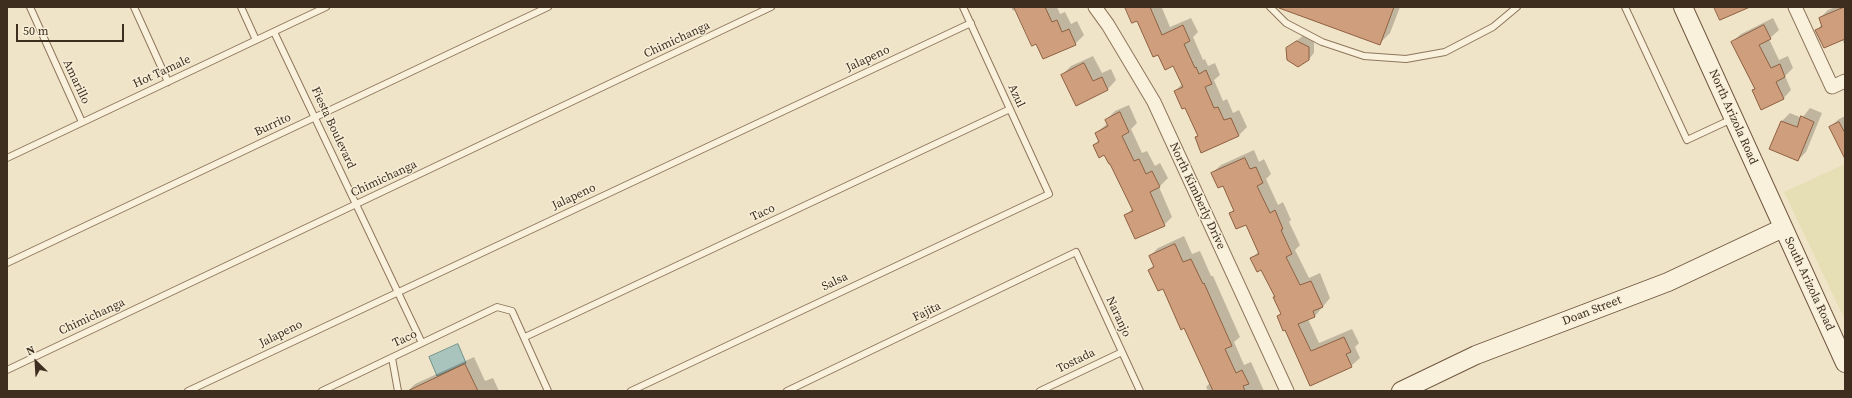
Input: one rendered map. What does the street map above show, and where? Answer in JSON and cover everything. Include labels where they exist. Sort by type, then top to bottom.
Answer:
[{"type":"street","name":"North Kimberly Drive","points":[[1095,7],[1108,25],[1154,102],[1286,391]]},
{"type":"street","name":"North Arizola Road","points":[[1683,7],[1783,228]]},
{"type":"street","points":[[1795,7],[1832,87],[1845,81]]},
{"type":"street","name":"South Arizola Road","points":[[1783,228],[1845,363]]},
{"type":"street","name":"Doan Street","points":[[1401,391],[1476,355],[1668,282],[1783,228]]},
{"type":"lane","name":"Amarillo","points":[[30,7],[82,122]]},
{"type":"lane","points":[[134,7],[168,82]]},
{"type":"lane","points":[[241,7],[256,40]]},
{"type":"lane","name":"Hot Tamale","points":[[7,158],[326,7]]},
{"type":"lane","name":"Burrito","points":[[7,262],[548,7]]},
{"type":"lane","name":"Chimichanga","points":[[7,370],[771,7]]},
{"type":"lane","name":"Azul","points":[[963,7],[1049,194]]},
{"type":"lane","points":[[1270,7],[1286,23],[1322,42],[1364,56],[1406,59],[1445,52],[1493,27],[1517,7]]},
{"type":"lane","points":[[1626,7],[1688,140],[1733,118]]},
{"type":"lane","name":"Jalapeno","points":[[188,391],[971,23]]},
{"type":"lane","name":"Fiesta Boulevard","points":[[274,32],[422,343]]},
{"type":"lane","name":"Taco","points":[[322,391],[497,307],[512,311],[525,337],[1010,109]]},
{"type":"lane","name":"Salsa","points":[[631,391],[1049,194]]},
{"type":"lane","name":"Naranjo","points":[[1076,252],[1140,391]]},
{"type":"lane","name":"Fajita","points":[[787,391],[1076,252]]},
{"type":"lane","points":[[525,337],[548,391]]},
{"type":"lane","name":"Tostada","points":[[1040,391],[1122,352]]},
{"type":"lane","points":[[392,358],[398,391]]},
{"type":"shaded area","points":[[1845,164],[1845,320],[1784,192]]},
{"type":"water","points":[[458,344],[466,363],[437,376],[429,357]]},
{"type":"building","points":[[1014,7],[1045,7],[1052,22],[1057,20],[1062,32],[1069,29],[1076,45],[1043,59],[1036,44],[1032,46]]},
{"type":"building","points":[[1125,7],[1150,7],[1162,35],[1183,25],[1190,41],[1184,44],[1195,68],[1196,67],[1199,74],[1206,70],[1212,84],[1205,87],[1214,108],[1218,107],[1224,120],[1231,118],[1239,136],[1201,153],[1195,137],[1198,136],[1185,108],[1182,109],[1174,91],[1183,87],[1173,66],[1165,70],[1158,55],[1153,57],[1137,21],[1132,23]]},
{"type":"building","points":[[1279,7],[1394,7],[1380,45]]},
{"type":"building","points":[[1714,7],[1750,7],[1720,20]]},
{"type":"building","points":[[1845,7],[1845,39],[1824,48],[1815,30],[1822,27],[1819,18]]},
{"type":"building","points":[[1764,25],[1771,39],[1759,45],[1771,68],[1780,64],[1785,77],[1776,82],[1784,99],[1761,110],[1752,90],[1755,89],[1731,42]]},
{"type":"building","points":[[1297,41],[1309,47],[1309,60],[1298,67],[1287,60],[1286,48]]},
{"type":"building","points":[[1084,63],[1093,81],[1102,77],[1108,90],[1076,106],[1061,75]]},
{"type":"building","points":[[1120,112],[1129,132],[1122,136],[1134,161],[1139,159],[1146,174],[1152,171],[1160,187],[1150,192],[1165,226],[1135,239],[1124,215],[1133,211],[1110,164],[1104,155],[1099,158],[1093,145],[1099,142],[1095,133],[1108,126],[1105,120]]},
{"type":"building","points":[[1801,116],[1814,122],[1798,161],[1769,149],[1781,121],[1797,127]]},
{"type":"building","points":[[1839,122],[1845,133],[1845,159],[1829,127]]},
{"type":"building","points":[[1245,158],[1250,169],[1256,167],[1263,183],[1257,186],[1270,213],[1275,210],[1283,229],[1281,230],[1292,254],[1286,257],[1300,285],[1311,281],[1323,307],[1313,311],[1315,317],[1298,324],[1311,351],[1344,337],[1351,352],[1346,354],[1352,367],[1310,386],[1285,330],[1283,331],[1277,316],[1281,314],[1273,297],[1275,297],[1261,270],[1257,272],[1250,258],[1259,254],[1246,225],[1236,229],[1229,213],[1234,211],[1223,186],[1218,188],[1211,173]]},
{"type":"building","points":[[1175,244],[1183,262],[1191,259],[1203,284],[1204,283],[1232,346],[1225,349],[1236,373],[1242,370],[1249,384],[1243,386],[1245,391],[1213,391],[1184,328],[1181,330],[1163,289],[1158,291],[1148,270],[1154,267],[1149,256]]},
{"type":"building","points":[[465,364],[478,391],[408,391]]}]
